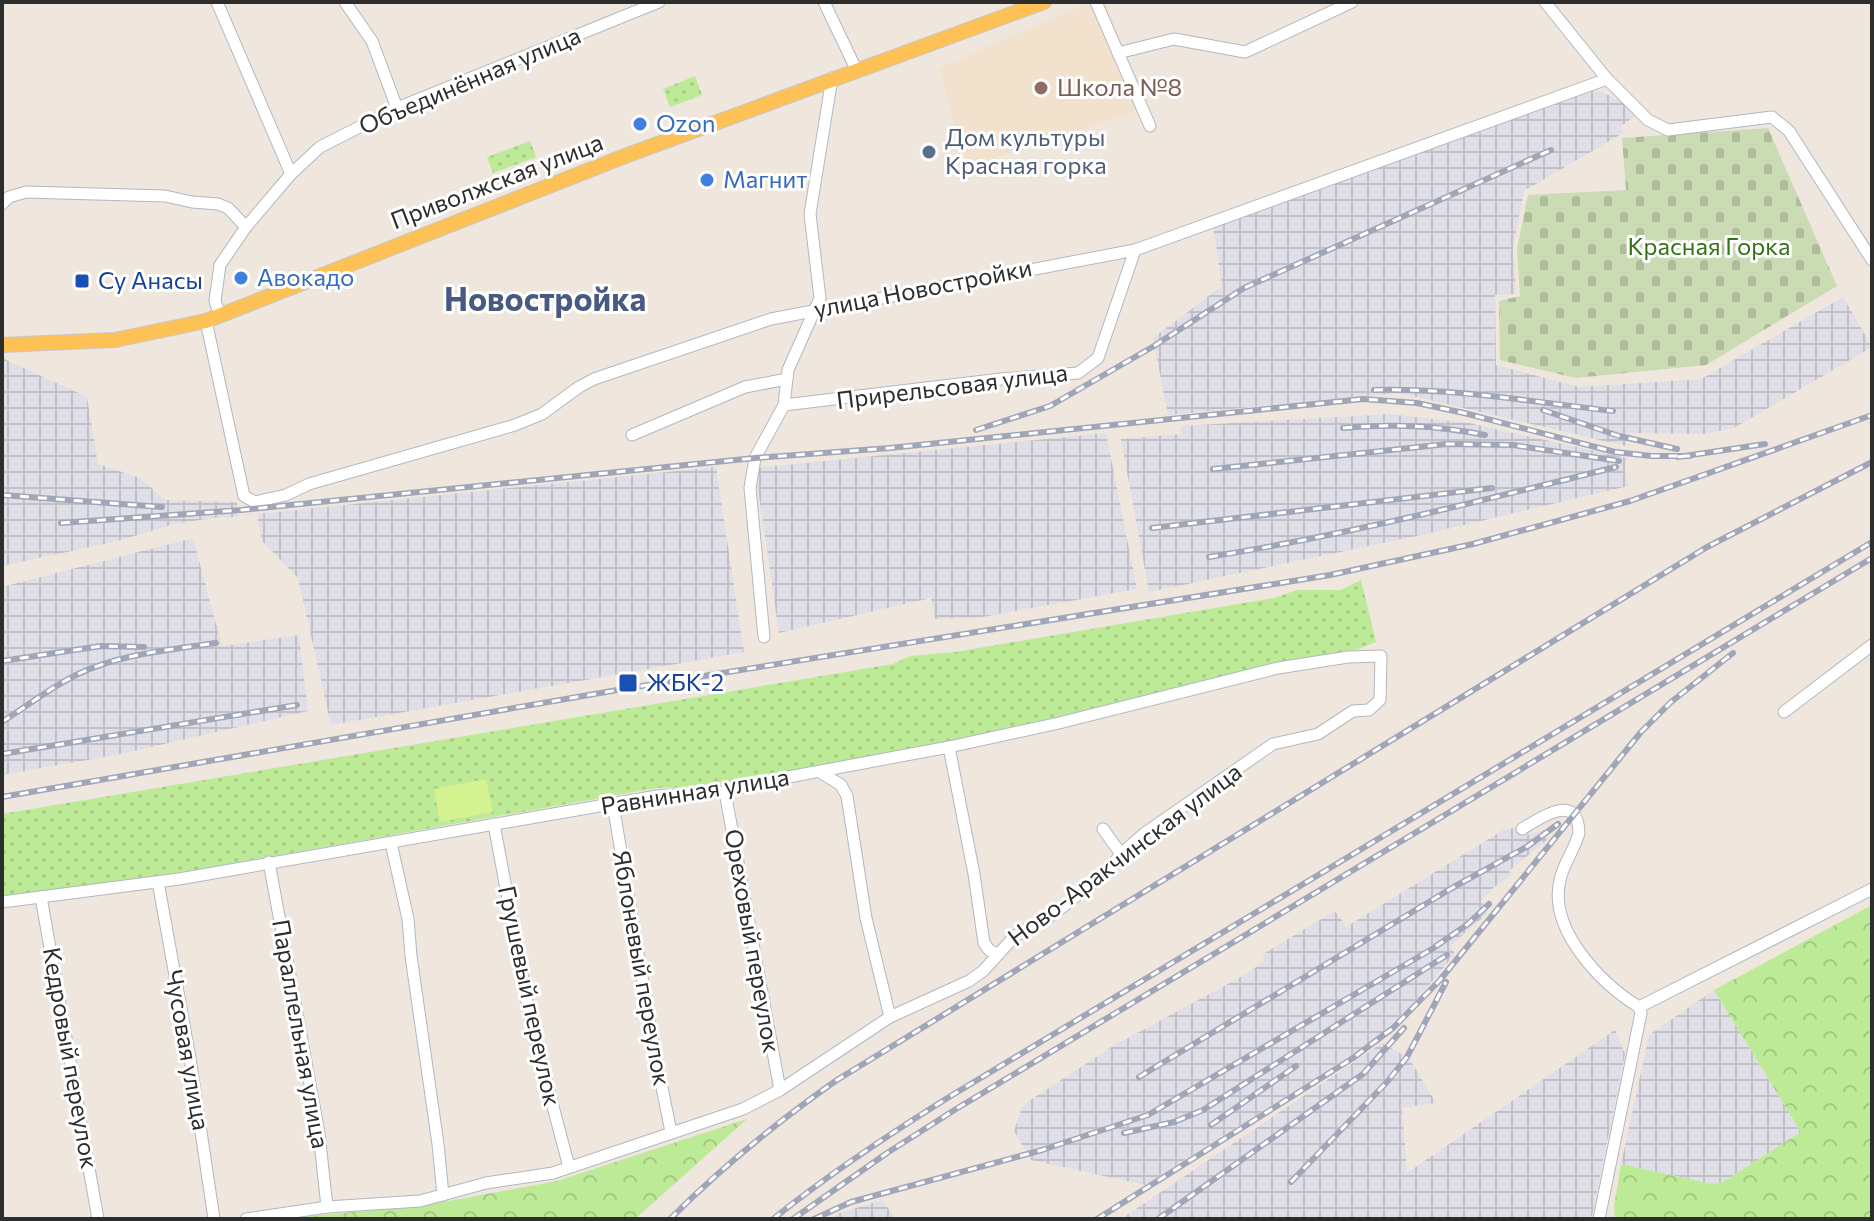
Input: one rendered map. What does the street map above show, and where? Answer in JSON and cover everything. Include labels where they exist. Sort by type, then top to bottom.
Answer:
[{"type":"main road","name":"Приволжская улица","points":[[2,345],[115,340],[206,321],[612,161],[1044,2]]},
{"type":"street","points":[[217,2],[291,174]]},
{"type":"street","points":[[345,2],[372,41],[397,108]]},
{"type":"street","name":"Объединённая улица","points":[[220,316],[215,301],[220,265],[246,227],[291,174],[320,147],[397,108],[659,2]]},
{"type":"street","points":[[1096,2],[1150,126]]},
{"type":"street","points":[[1118,53],[1174,39],[1245,52],[1352,2]]},
{"type":"street","points":[[1545,2],[1607,79],[1648,120],[1668,130],[1772,117],[1789,131],[1872,260]]},
{"type":"street","points":[[828,3],[856,69]]},
{"type":"street","points":[[764,637],[750,488],[755,458],[784,405],[788,370],[820,298],[810,214],[832,78]]},
{"type":"street","name":"улица Новостройки","points":[[206,321],[244,496],[255,502],[515,425],[542,414],[594,379],[771,319],[1135,250],[1607,79]]},
{"type":"street","points":[[2,204],[9,197],[26,192],[165,196],[218,204],[228,208],[246,227]]},
{"type":"street","name":"Прирельсовая улица","points":[[784,405],[1078,373],[1098,358],[1135,250]]},
{"type":"street","points":[[632,435],[745,387],[787,379]]},
{"type":"street","points":[[1784,712],[1872,645]]},
{"type":"street","name":"Равнинная улица","points":[[2,902],[158,882],[657,796],[725,792],[1059,723],[1278,668],[1348,657],[1381,656]]},
{"type":"street","name":"Ново-Аракчинская улица","points":[[246,1219],[327,1207],[420,1201],[486,1183],[553,1173],[743,1109],[780,1090],[890,1017],[969,981],[983,971],[1015,936],[1055,913],[1107,872],[1121,854],[1145,833],[1273,744],[1318,734],[1353,711],[1369,710],[1376,706],[1380,700],[1381,656]]},
{"type":"street","points":[[949,747],[984,943],[997,954]]},
{"type":"street","points":[[820,772],[841,785],[847,796],[866,918],[890,1017]]},
{"type":"street","name":"Ореховый переулок","points":[[725,792],[780,1090]]},
{"type":"street","name":"Яблоневый переулок","points":[[613,804],[671,1132]]},
{"type":"street","points":[[1522,829],[1554,810],[1562,809],[1573,815],[1579,825],[1579,833],[1560,878],[1560,912],[1578,950],[1608,985],[1639,1007],[1641,1013],[1599,1219]]},
{"type":"street","name":"Грушевый переулок","points":[[494,824],[531,1023],[569,1167]]},
{"type":"street","points":[[1103,829],[1121,854]]},
{"type":"street","points":[[391,843],[408,919],[443,1195]]},
{"type":"street","name":"Параллельная улица","points":[[269,862],[319,1133],[327,1207]]},
{"type":"street","name":"Чусовая улица","points":[[158,882],[214,1219]]},
{"type":"street","points":[[1639,1007],[1872,889]]},
{"type":"street","name":"Кедровый переулок","points":[[41,897],[98,1219]]},
{"type":"shaded area","name":"Школа №8","points":[[1091,2],[1106,2],[1144,109],[967,167],[939,68]]},
{"type":"shaded area","points":[[1591,91],[1602,92],[1623,102],[1635,116],[1621,126],[1623,133],[1524,191],[1513,248],[1516,294],[1495,295],[1496,365],[1579,387],[1701,379],[1843,297],[1872,347],[1734,428],[1704,434],[1630,433],[1625,446],[1399,393],[1168,415],[1153,338],[1222,286],[1213,226]]},
{"type":"shaded area","points":[[2,358],[87,397],[98,464],[140,478],[165,500],[237,502],[238,517],[174,524],[118,541],[2,566]]},
{"type":"shaded area","points":[[1389,414],[1469,423],[1627,458],[1625,471],[1628,486],[1426,534],[1149,592],[1121,439],[1181,434],[1181,426]]},
{"type":"shaded area","points":[[1106,433],[1137,589],[982,617],[935,619],[931,598],[779,633],[755,468]]},
{"type":"shaded area","points":[[716,467],[744,652],[331,725],[298,578],[262,541],[257,514]]},
{"type":"shaded area","points":[[193,538],[222,646],[299,635],[308,711],[116,755],[2,775],[2,587]]},
{"type":"shaded area","points":[[1519,827],[1526,835],[1544,830],[1549,838],[1509,871],[1511,876],[1494,887],[1481,901],[1488,913],[1450,946],[1455,954],[1407,1011],[1371,1043],[1145,1185],[1031,1160],[1014,1131],[1026,1103],[1113,1046],[1239,978],[1264,962],[1263,954],[1335,911],[1346,927],[1503,830]]},
{"type":"shaded area","points":[[1714,990],[1801,1132],[1723,1182],[1712,1184],[1621,1164],[1649,1035]]},
{"type":"shaded area","points":[[1615,1030],[1625,1054],[1592,1216],[1587,1219],[1121,1219],[1382,1043],[1409,1058],[1436,1103],[1402,1108],[1407,1173]]},
{"type":"shaded area","points":[[882,1200],[896,1219],[829,1219],[840,1213]]},
{"type":"green space","points":[[695,76],[702,95],[670,107],[663,89]]},
{"type":"green space","name":"Красная Горка","points":[[1768,128],[1837,286],[1706,365],[1576,378],[1500,360],[1499,301],[1520,296],[1517,249],[1528,195],[1626,190],[1622,138]]},
{"type":"green space","points":[[530,141],[536,157],[493,173],[487,157]]},
{"type":"green space","points":[[1361,580],[1376,642],[1346,654],[1277,663],[1016,727],[725,787],[657,788],[132,881],[2,896],[2,814],[893,664],[910,656],[955,652],[1274,598],[1297,590],[1341,590]]},
{"type":"green space","points":[[486,779],[493,812],[440,822],[434,789]]},
{"type":"green space","points":[[1872,905],[1872,1219],[1615,1219],[1614,1206],[1621,1164],[1712,1184],[1723,1182],[1801,1132],[1714,990]]},
{"type":"green space","points":[[747,1119],[635,1219],[278,1219],[421,1206],[557,1181]]},
{"type":"railway","points":[[976,430],[1050,406],[1154,346],[1244,288],[1551,150]]},
{"type":"railway","points":[[1374,390],[1464,393],[1613,411]]},
{"type":"railway","points":[[61,523],[241,510],[1363,399],[1417,403],[1615,452],[1690,456]]},
{"type":"railway","points":[[1543,410],[1619,436],[1677,449]]},
{"type":"railway","points":[[2,797],[629,688],[1330,575],[1473,544],[1630,501],[1872,415]]},
{"type":"railway","points":[[1343,428],[1414,426],[1485,435]]},
{"type":"railway","points":[[1213,469],[1447,444],[1513,445],[1619,461]]},
{"type":"railway","points":[[1678,457],[1765,444]]},
{"type":"railway","points":[[670,1219],[750,1146],[837,1080],[1707,547],[1872,462]]},
{"type":"railway","points":[[1209,557],[1362,528],[1616,467]]},
{"type":"railway","points":[[1152,528],[1492,488]]},
{"type":"railway","points":[[2,495],[162,507]]},
{"type":"railway","points":[[773,1219],[859,1155],[949,1097],[1872,542]]},
{"type":"railway","points":[[793,1219],[956,1109],[1872,558]]},
{"type":"railway","points":[[2,722],[57,686],[92,668],[144,654],[216,643]]},
{"type":"railway","points":[[2,661],[101,646],[144,647]]},
{"type":"railway","points":[[1097,1219],[1353,1058],[1393,1028],[1440,980],[1641,732],[1671,702],[1733,653]]},
{"type":"railway","points":[[2,754],[297,705]]},
{"type":"railway","points":[[1139,1077],[1452,888],[1528,846],[1558,824]]},
{"type":"railway","points":[[814,1219],[851,1202],[1042,1150],[1148,1115],[1432,949],[1468,924],[1489,904]]},
{"type":"railway","points":[[1124,1133],[1174,1122],[1203,1110],[1447,955]]},
{"type":"railway","points":[[1291,1182],[1407,1057],[1446,982]]},
{"type":"railway","points":[[1158,1219],[1363,1074],[1404,1028]]},
{"type":"railway","points":[[1211,1125],[1296,1066]]},
{"type":"place","name":"Школа №8","points":[[1041,88]]},
{"type":"place","name":"Ozon","points":[[640,124]]},
{"type":"place","name":"Дом культуры Красная горка","points":[[929,152]]},
{"type":"place","name":"Магнит","points":[[707,180]]},
{"type":"place","name":"Авокадо","points":[[241,278]]},
{"type":"place","name":"Су Анасы","points":[[82,281]]},
{"type":"place","name":"ЖБК-2","points":[[628,683]]},
{"type":"district","name":"Новостройка","points":[[545,300]]}]
